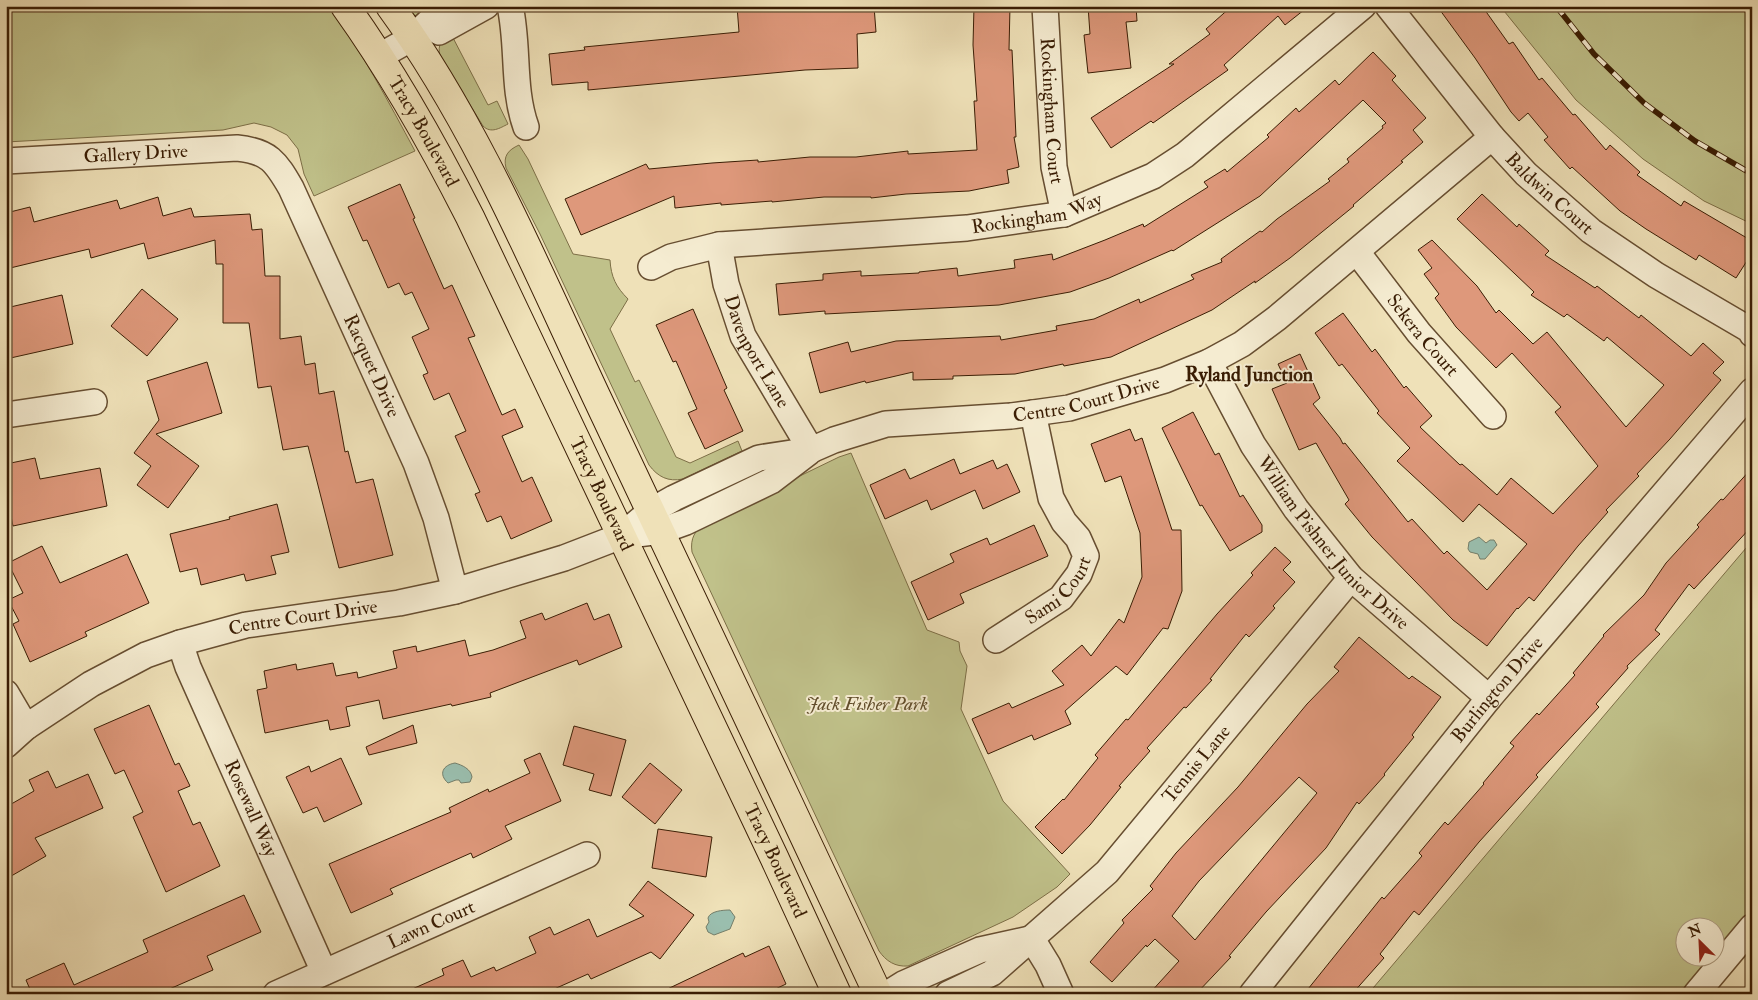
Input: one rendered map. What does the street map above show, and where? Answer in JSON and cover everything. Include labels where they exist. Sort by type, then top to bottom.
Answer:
[{"type":"main road","name":"Tracy Boulevard","points":[[345,6],[380,56],[442,163],[470,217],[837,994]]},
{"type":"main road","name":"Tracy Boulevard","points":[[390,6],[435,74],[490,175],[656,521],[878,994]]},
{"type":"street","points":[[380,56],[412,38],[434,17],[455,6]]},
{"type":"street","points":[[412,38],[442,31],[486,6]]},
{"type":"street","points":[[510,6],[513,21],[517,94],[526,126]]},
{"type":"street","name":"Rockingham Court","points":[[1045,6],[1054,167],[1064,214]]},
{"type":"street","name":"Rockingham Way","points":[[650,267],[671,257],[719,245],[967,228],[1064,214],[1153,176],[1185,155],[1363,6]]},
{"type":"street","name":"Baldwin Court","points":[[1388,6],[1492,137],[1526,174],[1591,231],[1656,275],[1750,330],[1752,334]]},
{"type":"street","name":"Centre Court Drive","points":[[6,745],[26,727],[91,684],[146,655],[180,643],[246,625],[399,604],[455,591],[555,560],[656,521],[686,522],[771,481],[811,450],[834,440],[886,424],[1011,416],[1079,405],[1165,380],[1209,362],[1242,344],[1270,323],[1492,137]]},
{"type":"street","name":"Gallery Drive","points":[[6,161],[237,148],[251,149],[263,154]]},
{"type":"street","name":"Racquet Drive","points":[[263,154],[279,167],[291,188],[416,463],[436,518],[455,591]]},
{"type":"street","name":"Davenport Lane","points":[[719,245],[726,284],[743,336],[811,450]]},
{"type":"street","name":"Sekera Court","points":[[1357,252],[1420,333],[1493,416]]},
{"type":"street","name":"William Pishner Junior Drive","points":[[1209,362],[1253,445],[1296,509],[1351,578],[1489,698]]},
{"type":"street","name":"Burlington Drive","points":[[1252,994],[1489,698],[1752,391]]},
{"type":"street","points":[[6,415],[94,402]]},
{"type":"street","name":"Sami Court","points":[[996,640],[1061,598],[1079,574],[1086,556],[1078,538],[1064,522],[1051,498],[1033,413]]},
{"type":"street","name":"Tennis Lane","points":[[948,994],[992,973],[1107,872],[1351,578]]},
{"type":"street","name":"Rosewall Way","points":[[180,643],[188,667],[324,972]]},
{"type":"street","points":[[6,693],[26,727]]},
{"type":"street","name":"Lawn Court","points":[[276,994],[587,855]]},
{"type":"street","points":[[1696,994],[1752,927]]},
{"type":"street","points":[[1032,939],[1048,965],[1061,994]]},
{"type":"street","name":"Tennis Lane","points":[[887,994],[903,984],[980,950],[1032,939]]},
{"type":"green space","points":[[6,6],[328,6],[363,58],[415,151],[314,196],[304,174],[298,149],[287,135],[271,127],[254,123],[223,130],[6,142]]},
{"type":"green space","points":[[407,6],[436,6],[419,17],[412,14]]},
{"type":"green space","points":[[1500,6],[1752,6],[1752,224],[1704,201],[1643,159],[1576,100]]},
{"type":"green space","points":[[451,34],[488,105],[497,101],[508,124],[492,130],[483,126],[440,56],[439,48],[441,43]]},
{"type":"green space","points":[[519,145],[528,159],[573,254],[610,260],[615,281],[628,299],[610,329],[635,382],[639,380],[676,457],[690,463],[738,441],[742,451],[683,479],[673,480],[664,478],[649,465],[540,234],[506,168],[505,160],[507,154]]},
{"type":"green space","name":"Jack Fisher Park","points":[[851,453],[927,630],[959,642],[960,651],[967,666],[961,709],[1003,801],[1070,874],[1057,887],[1013,917],[908,966],[891,963],[879,951],[692,552],[694,535],[705,522],[839,457]]},
{"type":"green space","points":[[1752,541],[1752,908],[1726,939],[1726,918],[1676,918],[1676,968],[1702,968],[1680,994],[1368,994]]},
{"type":"shaded area","points":[[1479,537],[1486,543],[1494,540],[1497,545],[1485,559],[1480,559],[1478,554],[1470,552],[1468,549],[1469,542]]},
{"type":"shaded area","points":[[455,763],[463,766],[470,772],[472,777],[470,782],[461,783],[459,780],[456,780],[448,783],[445,780],[443,770]]},
{"type":"shaded area","points":[[730,910],[735,917],[730,929],[714,935],[708,932],[706,927],[711,914],[717,911]]},
{"type":"building","points":[[737,6],[874,6],[876,32],[857,34],[858,68],[805,70],[588,90],[588,82],[552,85],[549,54],[585,50],[584,47],[739,32]]},
{"type":"building","points":[[974,6],[1010,6],[1009,50],[1012,50],[1016,137],[1014,137],[1019,167],[1007,170],[1009,183],[969,191],[871,198],[824,197],[721,205],[721,203],[675,208],[674,196],[581,235],[565,199],[646,164],[649,169],[758,160],[758,162],[810,157],[856,157],[908,151],[908,154],[977,150],[974,101],[977,101],[973,45]]},
{"type":"building","points":[[1088,6],[1136,6],[1137,21],[1126,22],[1131,68],[1088,73],[1084,35],[1090,34]]},
{"type":"building","points":[[1232,6],[1309,6],[1285,25],[1278,16],[1224,65],[1228,70],[1153,123],[1151,121],[1111,148],[1091,118],[1174,64],[1169,64],[1210,34],[1206,29]]},
{"type":"building","points":[[1437,6],[1482,6],[1509,44],[1513,42],[1539,80],[1542,78],[1606,150],[1610,145],[1640,172],[1637,175],[1681,206],[1684,201],[1752,241],[1752,253],[1736,278],[1699,255],[1696,260],[1646,229],[1620,211],[1572,167],[1570,169],[1544,140],[1548,137],[1528,113],[1519,121],[1511,112]]},
{"type":"building","points":[[1373,52],[1396,76],[1392,80],[1426,118],[1413,130],[1423,142],[1354,206],[1290,258],[1212,310],[1111,357],[1015,374],[953,376],[953,379],[913,380],[913,372],[866,383],[865,381],[820,393],[809,353],[848,342],[851,352],[896,341],[1000,336],[1001,340],[1057,330],[1056,326],[1094,319],[1139,299],[1140,303],[1194,279],[1191,275],[1222,262],[1221,259],[1260,231],[1262,232],[1330,181],[1328,179],[1349,162],[1347,159],[1383,128],[1382,126],[1386,123],[1363,100],[1260,196],[1173,251],[1070,292],[999,305],[825,314],[825,311],[779,315],[776,284],[823,280],[823,274],[861,271],[861,276],[919,273],[957,268],[958,276],[1015,268],[1014,260],[1052,254],[1053,260],[1143,224],[1144,227],[1208,187],[1204,182],[1225,169],[1227,172],[1269,137],[1267,135],[1296,108],[1299,112],[1335,80],[1339,85]]},
{"type":"building","points":[[400,184],[415,218],[413,219],[444,289],[452,285],[475,336],[468,338],[502,415],[515,409],[523,427],[502,436],[522,482],[532,477],[552,521],[511,539],[501,516],[487,522],[475,494],[480,492],[455,436],[466,431],[449,393],[434,400],[423,375],[428,373],[412,337],[429,329],[412,292],[405,295],[399,283],[388,288],[367,240],[363,241],[348,207]]},
{"type":"building","points":[[1482,194],[1517,227],[1519,224],[1549,251],[1545,255],[1595,288],[1597,286],[1639,318],[1641,315],[1691,356],[1703,343],[1724,362],[1713,373],[1721,380],[1637,474],[1639,476],[1606,510],[1608,512],[1534,601],[1529,597],[1517,608],[1487,646],[1453,620],[1372,537],[1345,504],[1349,500],[1316,443],[1299,450],[1272,389],[1287,383],[1278,364],[1300,354],[1320,398],[1313,404],[1343,444],[1345,443],[1408,522],[1412,519],[1444,554],[1447,551],[1487,590],[1527,544],[1479,504],[1463,522],[1397,461],[1410,448],[1377,413],[1379,411],[1342,364],[1339,366],[1315,333],[1343,313],[1372,352],[1375,349],[1404,388],[1406,386],[1432,416],[1420,427],[1460,465],[1462,464],[1497,495],[1511,478],[1553,514],[1598,466],[1555,412],[1561,407],[1512,353],[1496,368],[1456,327],[1435,298],[1439,294],[1424,274],[1432,268],[1418,250],[1432,240],[1477,286],[1496,313],[1499,310],[1533,344],[1547,332],[1626,427],[1664,385],[1607,337],[1604,341],[1567,314],[1564,317],[1531,295],[1534,292],[1457,219]]},
{"type":"building","points":[[158,197],[163,216],[191,208],[194,217],[250,214],[252,230],[262,229],[265,276],[280,276],[280,339],[301,336],[305,365],[315,363],[319,394],[334,391],[345,452],[348,451],[356,483],[373,479],[393,555],[339,568],[308,446],[283,450],[271,386],[258,388],[249,323],[223,323],[223,264],[216,264],[215,240],[148,259],[144,243],[91,258],[89,249],[6,269],[6,213],[30,207],[34,222],[117,200],[120,209]]},
{"type":"building","points":[[142,289],[178,319],[147,356],[111,326]]},
{"type":"building","points":[[62,295],[73,344],[6,359],[6,308]]},
{"type":"building","points":[[693,309],[727,388],[724,390],[743,431],[705,449],[688,413],[697,409],[676,361],[673,362],[656,325]]},
{"type":"building","points":[[207,362],[222,413],[156,434],[199,466],[168,508],[137,485],[151,466],[134,453],[159,420],[147,381]]},
{"type":"building","points":[[1193,412],[1215,455],[1219,453],[1240,497],[1243,495],[1262,525],[1262,532],[1230,551],[1202,505],[1200,506],[1162,428]]},
{"type":"building","points":[[1130,429],[1135,441],[1142,438],[1172,530],[1181,530],[1182,591],[1168,629],[1163,628],[1127,675],[1116,666],[1065,711],[1071,724],[1034,740],[1032,735],[988,754],[972,719],[1009,703],[1012,708],[1064,685],[1052,671],[1082,645],[1091,656],[1119,619],[1124,623],[1142,577],[1140,533],[1121,476],[1105,482],[1091,444]]},
{"type":"building","points":[[35,458],[40,479],[100,468],[107,506],[13,526],[6,492],[6,464]]},
{"type":"building","points":[[954,459],[960,474],[993,460],[997,469],[1007,464],[1020,492],[983,509],[975,490],[931,510],[927,500],[885,519],[870,485],[905,469],[910,479]]},
{"type":"building","points":[[1752,468],[1752,526],[1694,589],[1689,584],[1655,630],[1660,634],[1627,666],[1628,668],[1596,704],[1599,707],[1536,775],[1538,777],[1479,842],[1419,915],[1414,911],[1380,954],[1384,958],[1352,994],[1304,994],[1382,897],[1384,899],[1422,856],[1419,853],[1445,822],[1448,825],[1484,784],[1514,746],[1510,743],[1537,713],[1539,715],[1575,675],[1573,673],[1603,635],[1644,595],[1666,563],[1699,527],[1697,525]]},
{"type":"building","points":[[277,504],[289,552],[271,556],[276,574],[246,581],[244,574],[201,585],[197,568],[180,572],[170,534],[230,519],[229,517]]},
{"type":"building","points":[[1034,525],[1048,556],[960,594],[964,603],[928,620],[911,582],[954,562],[950,554],[987,538],[990,545]]},
{"type":"building","points":[[42,546],[60,583],[127,554],[149,603],[85,632],[87,636],[30,662],[13,624],[19,621],[8,600],[23,593],[8,563]]},
{"type":"building","points":[[1275,547],[1291,562],[1283,570],[1295,582],[1249,637],[1246,634],[1210,679],[1212,680],[1186,708],[1184,707],[1147,748],[1150,751],[1119,786],[1121,787],[1090,825],[1062,854],[1035,827],[1064,800],[1098,758],[1095,755],[1126,719],[1128,720]]},
{"type":"building","points":[[587,603],[594,620],[609,614],[622,647],[579,665],[577,660],[490,693],[491,697],[383,719],[379,700],[346,707],[350,726],[330,730],[328,720],[265,733],[257,690],[267,688],[264,671],[296,664],[297,670],[333,663],[336,676],[357,672],[358,678],[397,668],[393,651],[416,646],[417,652],[465,640],[469,656],[493,650],[526,638],[520,621],[542,613],[545,620]]},
{"type":"building","points":[[1359,637],[1409,679],[1412,676],[1441,697],[1385,775],[1359,804],[1357,802],[1326,848],[1266,912],[1229,956],[1231,957],[1196,994],[1149,994],[1179,961],[1155,939],[1147,947],[1146,945],[1112,982],[1090,962],[1124,923],[1122,920],[1153,889],[1150,886],[1176,853],[1238,787],[1307,704],[1339,671],[1334,667]],"holes":[[[1299,777],[1317,793],[1195,940],[1172,916],[1199,881]]]},
{"type":"building","points":[[149,705],[175,765],[179,763],[190,786],[178,791],[193,825],[200,822],[220,866],[166,892],[133,817],[143,812],[124,770],[115,774],[94,729]]},
{"type":"building","points":[[413,725],[417,743],[369,755],[366,747]]},
{"type":"building","points":[[574,726],[626,740],[611,796],[589,790],[594,774],[563,765]]},
{"type":"building","points":[[540,753],[561,801],[505,826],[512,839],[473,858],[471,853],[390,889],[393,894],[351,913],[329,864],[451,812],[449,808],[488,789],[489,792],[530,773],[524,760]]},
{"type":"building","points":[[341,758],[362,804],[324,822],[317,807],[303,813],[286,777],[309,766],[311,772]]},
{"type":"building","points":[[650,763],[682,790],[655,824],[622,797]]},
{"type":"building","points":[[48,771],[56,788],[88,774],[103,808],[35,838],[46,856],[6,879],[6,807],[34,791],[29,780]]},
{"type":"building","points":[[658,829],[712,837],[706,877],[652,868]]},
{"type":"building","points":[[648,881],[694,915],[660,959],[651,952],[591,979],[588,974],[543,994],[401,994],[444,975],[442,969],[463,960],[471,977],[494,967],[496,971],[536,953],[529,937],[550,927],[554,935],[589,919],[597,937],[644,916],[629,905]]},
{"type":"building","points":[[244,895],[261,932],[207,956],[213,970],[158,994],[32,994],[26,980],[64,963],[74,985],[148,952],[143,940]]},
{"type":"building","points":[[769,946],[786,984],[765,994],[657,994],[743,953],[745,957]]},
{"type":"railway","points":[[1556,6],[1594,54],[1644,103],[1695,141],[1752,174]]},
{"type":"district","name":"Ryland Junction","points":[[1249,374]]}]
